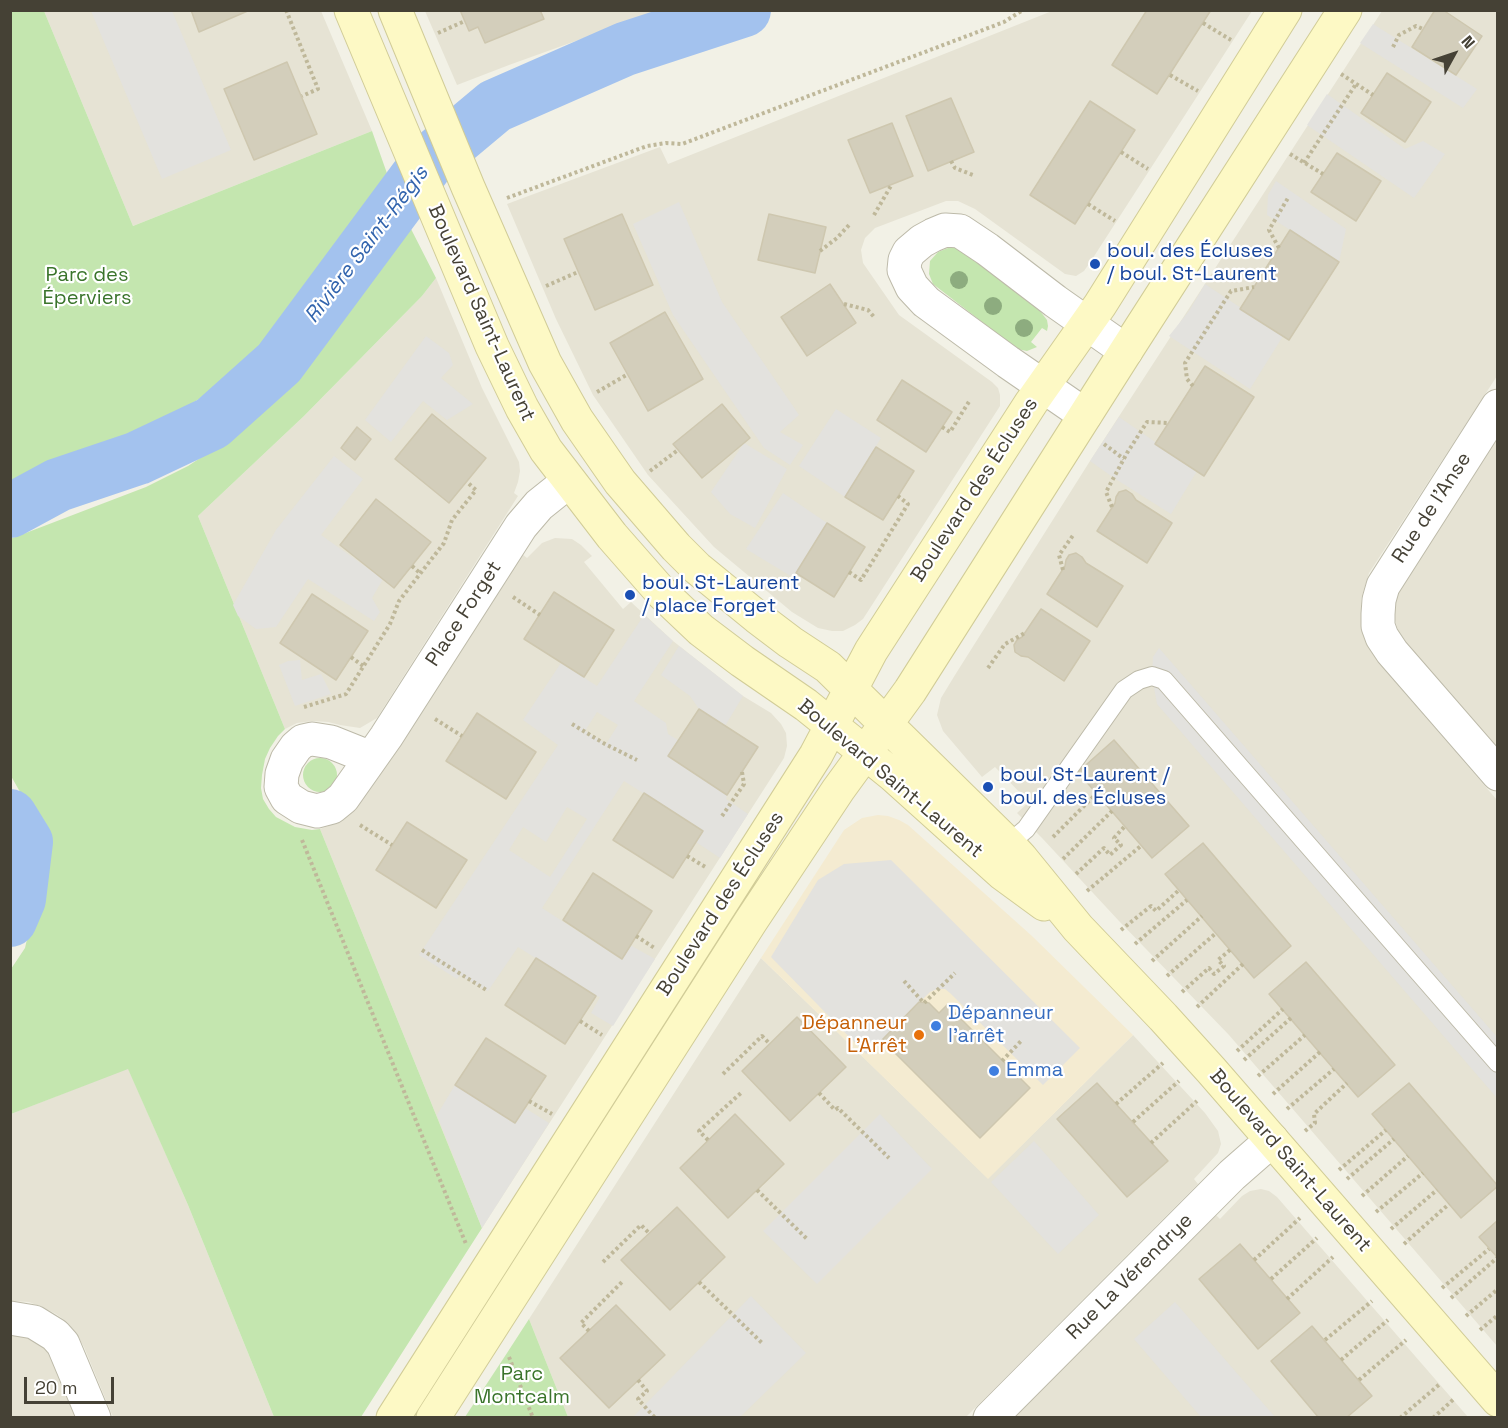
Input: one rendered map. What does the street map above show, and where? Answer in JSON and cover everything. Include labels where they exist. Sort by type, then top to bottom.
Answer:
[{"type":"street","name":"Boulevard Saint-Laurent","points":[[351,10],[492,346],[522,408],[546,450],[627,554],[677,608],[720,645],[806,705],[894,776],[1003,874],[1078,928]]},
{"type":"street","name":"Boulevard Saint-Laurent","points":[[395,10],[468,188],[550,372],[577,420],[620,482],[697,568],[790,642],[828,667],[1008,844],[1078,928],[1163,1017],[1497,1400]]},
{"type":"street","name":"Boulevard des Écluses","points":[[393,1418],[816,755],[871,651],[1042,386],[1088,323],[1285,10]]},
{"type":"street","name":"Boulevard des Écluses","points":[[433,1418],[751,921],[838,790],[1093,429],[1126,351],[1345,10]]},
{"type":"street","name":"Boulevard des Écluses","points":[[1093,429],[1042,386],[950,321],[917,294],[904,270],[905,260],[909,252],[933,235],[945,230],[960,231],[1126,351]]},
{"type":"street","name":"Rue de l'Anse","points":[[1497,406],[1383,586],[1378,614],[1378,626],[1382,638],[1392,652],[1497,774]]},
{"type":"street","name":"Place Forget","points":[[371,758],[521,526],[539,506],[569,480]]},
{"type":"street","name":"Rue La Vérendrye","points":[[990,1418],[1232,1175],[1272,1140]]},
{"type":"street","points":[[10,1318],[34,1322],[55,1335],[63,1344],[94,1418]]},
{"type":"lane","points":[[1008,844],[1026,829],[1124,690],[1139,680],[1152,676],[1164,680],[1497,1063]]},
{"type":"path","points":[[286,10],[318,89],[302,96]]},
{"type":"path","points":[[501,202],[647,146],[666,143],[682,144],[1004,22],[1023,10]]},
{"type":"path","points":[[430,36],[465,21]]},
{"type":"path","points":[[1203,23],[1236,43]]},
{"type":"path","points":[[1393,47],[1399,35],[1416,26],[1424,29]]},
{"type":"path","points":[[1337,72],[1373,95]]},
{"type":"path","points":[[1170,75],[1204,94]]},
{"type":"path","points":[[1304,162],[1356,84]]},
{"type":"path","points":[[1121,152],[1154,173]]},
{"type":"path","points":[[1286,152],[1323,174]]},
{"type":"path","points":[[951,161],[955,168],[973,175]]},
{"type":"path","points":[[874,215],[892,184]]},
{"type":"path","points":[[1279,248],[1269,230],[1288,198]]},
{"type":"path","points":[[1088,204],[1121,224]]},
{"type":"path","points":[[820,251],[849,225]]},
{"type":"path","points":[[538,289],[578,272]]},
{"type":"path","points":[[1193,386],[1187,379],[1185,363],[1231,291],[1254,287]]},
{"type":"path","points":[[844,304],[868,310],[875,318]]},
{"type":"path","points":[[590,397],[628,374]]},
{"type":"path","points":[[942,427],[950,432],[970,400]]},
{"type":"path","points":[[1112,507],[1106,492],[1147,422],[1169,423]]},
{"type":"path","points":[[1093,429],[1124,459]]},
{"type":"path","points":[[644,476],[678,450]]},
{"type":"path","points":[[310,705],[346,694],[390,624],[399,601],[444,543],[452,520],[476,490],[466,482]]},
{"type":"path","points":[[849,572],[861,580],[908,504],[898,496]]},
{"type":"path","points":[[1063,570],[1059,555],[1074,534]]},
{"type":"path","points":[[412,566],[420,573]]},
{"type":"path","points":[[988,668],[1005,644],[1025,633]]},
{"type":"path","points":[[351,657],[363,666]]},
{"type":"path","points":[[572,724],[637,760]]},
{"type":"path","points":[[722,816],[744,784],[742,772]]},
{"type":"path","points":[[1051,839],[1097,793]]},
{"type":"path","points":[[1058,863],[1112,811]]},
{"type":"path","points":[[1072,878],[1104,848],[1110,855],[1121,845],[1114,838],[1125,826]]},
{"type":"path","points":[[302,840],[468,1249]]},
{"type":"path","points":[[1085,892],[1142,845]]},
{"type":"path","points":[[687,856],[715,872]]},
{"type":"path","points":[[1121,930],[1151,906],[1156,911],[1179,890]]},
{"type":"path","points":[[1135,944],[1187,900]]},
{"type":"path","points":[[1152,961],[1202,916]]},
{"type":"path","points":[[1167,977],[1216,933]]},
{"type":"path","points":[[636,936],[664,953]]},
{"type":"path","points":[[422,950],[488,991]]},
{"type":"path","points":[[1182,992],[1209,968],[1214,974],[1224,966],[1218,960],[1230,950]]},
{"type":"path","points":[[1197,1006],[1243,964]]},
{"type":"path","points":[[904,981],[924,1003],[955,973]]},
{"type":"path","points":[[1236,1052],[1283,1009]]},
{"type":"path","points":[[1244,1060],[1291,1018]]},
{"type":"path","points":[[579,1021],[608,1038]]},
{"type":"path","points":[[1258,1076],[1305,1035]]},
{"type":"path","points":[[723,1074],[762,1036],[770,1044]]},
{"type":"path","points":[[1002,1061],[1022,1040]]},
{"type":"path","points":[[1273,1094],[1320,1052]]},
{"type":"path","points":[[1116,1104],[1165,1061]]},
{"type":"path","points":[[1287,1109],[1334,1069]]},
{"type":"path","points":[[1133,1122],[1180,1080]]},
{"type":"path","points":[[1305,1131],[1315,1122],[1314,1114],[1347,1083]]},
{"type":"path","points":[[708,1140],[699,1131],[742,1092]]},
{"type":"path","points":[[819,1093],[835,1110],[838,1108],[889,1158]]},
{"type":"path","points":[[1151,1143],[1199,1100]]},
{"type":"path","points":[[529,1101],[558,1118]]},
{"type":"path","points":[[1340,1170],[1386,1130]]},
{"type":"path","points":[[1347,1179],[1394,1139]]},
{"type":"path","points":[[1362,1196],[1408,1156]]},
{"type":"path","points":[[1376,1212],[1422,1173]]},
{"type":"path","points":[[757,1190],[807,1239]]},
{"type":"path","points":[[1391,1229],[1437,1190]]},
{"type":"path","points":[[1404,1244],[1449,1204]]},
{"type":"path","points":[[1254,1260],[1300,1218]]},
{"type":"path","points":[[603,1262],[641,1225],[649,1233]]},
{"type":"path","points":[[1271,1279],[1317,1238]]},
{"type":"path","points":[[1442,1288],[1489,1249]]},
{"type":"path","points":[[1287,1299],[1334,1257]]},
{"type":"path","points":[[1451,1299],[1497,1258]]},
{"type":"path","points":[[589,1331],[581,1323],[622,1282]]},
{"type":"path","points":[[699,1282],[762,1343]]},
{"type":"path","points":[[1466,1316],[1497,1289]]},
{"type":"path","points":[[1324,1340],[1372,1300]]},
{"type":"path","points":[[1479,1331],[1497,1315]]},
{"type":"path","points":[[1341,1360],[1388,1320]]},
{"type":"path","points":[[1359,1380],[1406,1340]]},
{"type":"path","points":[[507,1353],[533,1418]]},
{"type":"path","points":[[638,1380],[647,1390],[638,1399],[655,1418]]},
{"type":"path","points":[[1400,1418],[1443,1382]]},
{"type":"path","points":[[1433,1418],[1456,1398]]},
{"type":"shaded area","points":[[44,11],[321,11],[372,131],[133,226]]},
{"type":"shaded area","points":[[91,11],[172,11],[231,150],[162,179]]},
{"type":"shaded area","points":[[425,11],[659,11],[457,85]]},
{"type":"shaded area","points":[[1052,11],[1252,11],[1091,261],[1084,271],[1076,276],[1065,274],[975,209],[958,201],[946,201],[875,228],[865,238],[861,250],[863,263],[899,315],[992,382],[998,388],[1000,406],[863,619],[843,631],[818,628],[792,612],[714,547],[648,475],[593,395],[556,319],[507,204],[660,147],[668,164]]},
{"type":"shaded area","points":[[1382,11],[1497,11],[1497,376],[1369,573],[1361,599],[1362,624],[1369,648],[1390,676],[1497,800],[1497,1346],[1229,1035],[1017,813],[1029,802],[995,767],[982,777],[943,731],[937,715],[941,698],[1090,461]]},
{"type":"shaded area","points":[[1373,24],[1477,89],[1463,108],[1360,43]]},
{"type":"shaded area","points":[[1327,94],[1405,149],[1423,141],[1445,154],[1414,198],[1307,125]]},
{"type":"shaded area","points":[[1276,181],[1346,229],[1339,262],[1267,215],[1268,195]]},
{"type":"shaded area","points":[[679,202],[722,302],[799,415],[780,432],[803,445],[790,465],[764,448],[673,315],[633,224]]},
{"type":"shaded area","points":[[436,278],[482,388],[519,462],[520,471],[514,493],[518,496],[377,718],[360,728],[313,721],[297,723],[285,729],[198,516],[304,416],[422,296]]},
{"type":"shaded area","points":[[1205,284],[1283,336],[1250,389],[1169,336],[1189,311]]},
{"type":"shaded area","points":[[426,336],[449,353],[453,365],[441,378],[473,404],[447,420],[423,401],[391,442],[365,420]]},
{"type":"shaded area","points":[[836,409],[881,438],[845,497],[799,466]]},
{"type":"shaded area","points":[[1119,417],[1197,471],[1171,514],[1090,461]]},
{"type":"shaded area","points":[[1497,434],[1497,749],[1409,647],[1398,630],[1393,613],[1397,595]]},
{"type":"shaded area","points":[[744,443],[787,469],[755,528],[730,514],[711,492]]},
{"type":"shaded area","points":[[334,456],[363,479],[321,535],[383,579],[372,598],[380,612],[374,621],[308,579],[276,627],[256,629],[238,616],[233,605],[276,530]]},
{"type":"shaded area","points":[[783,493],[827,523],[794,578],[746,549]]},
{"type":"shaded area","points":[[555,538],[572,539],[592,556],[584,562],[623,609],[631,602],[673,641],[743,696],[771,713],[786,733],[787,746],[784,758],[482,1228],[320,829],[344,819],[356,808],[370,789],[522,554],[527,558],[542,543]]},
{"type":"shaded area","points":[[644,615],[673,641],[634,701],[666,723],[668,734],[678,740],[668,756],[727,795],[726,799],[748,814],[720,858],[696,842],[703,831],[624,781],[542,908],[621,959],[630,945],[655,959],[613,1026],[591,1013],[600,997],[518,947],[488,991],[460,975],[457,979],[419,955],[558,745],[523,720],[561,663],[597,686]],"holes":[[[597,712],[618,725],[606,744],[585,731]],[[567,807],[587,819],[550,877],[509,850],[523,827],[546,842]]]},
{"type":"shaded area","points":[[679,646],[743,696],[725,726],[699,709],[690,696],[661,675]]},
{"type":"shaded area","points":[[1159,648],[1497,1037],[1497,1098],[1157,704],[1152,676],[1153,657]]},
{"type":"shaded area","points":[[300,660],[302,680],[321,674],[331,694],[295,706],[279,665],[288,661]]},
{"type":"shaded area","points":[[888,816],[908,825],[1032,936],[1133,1035],[988,1179],[761,958],[844,830],[862,818]]},
{"type":"shaded area","points":[[891,860],[1080,1048],[1043,1085],[945,989],[930,992],[866,1054],[771,957],[818,880],[844,864]]},
{"type":"shaded area","points":[[761,958],[988,1178],[1133,1035],[1205,1113],[1218,1131],[1221,1144],[1218,1153],[1194,1179],[1198,1184],[966,1417],[568,1417],[529,1319]]},
{"type":"shaded area","points":[[128,1068],[188,1205],[274,1417],[113,1417],[84,1347],[67,1322],[56,1314],[29,1302],[11,1301],[11,1114]]},
{"type":"shaded area","points":[[455,1085],[514,1123],[525,1108],[549,1123],[482,1228],[437,1115]]},
{"type":"shaded area","points":[[880,1114],[932,1169],[817,1284],[763,1231]]},
{"type":"shaded area","points":[[1034,1141],[1099,1215],[1058,1254],[991,1182]]},
{"type":"shaded area","points":[[1261,1189],[1277,1197],[1468,1417],[1013,1418],[1215,1214],[1220,1219],[1242,1196],[1250,1191]]},
{"type":"shaded area","points":[[751,1296],[806,1353],[740,1417],[633,1417]]},
{"type":"shaded area","points":[[1175,1302],[1275,1417],[1201,1417],[1134,1339]]},
{"type":"shaded area","points":[[18,1335],[32,1339],[50,1355],[76,1417],[11,1417],[10,1336]]},
{"type":"green space","name":"Parc des Éperviers","points":[[11,10],[44,11],[133,226],[372,131],[389,179],[334,264],[275,331],[232,372],[199,399],[140,435],[96,456],[26,478],[11,489]]},
{"type":"green space","points":[[410,227],[436,278],[422,296],[304,416],[198,516],[285,729],[270,748],[265,759],[261,788],[263,799],[276,817],[295,827],[320,829],[482,1228],[361,1417],[274,1417],[188,1205],[128,1069],[11,1114],[11,969],[25,948],[44,865],[28,806],[11,776],[10,539],[146,487],[188,466],[234,436],[288,386]]},
{"type":"green space","points":[[948,248],[958,248],[1040,311],[1047,320],[1048,326],[1047,331],[1042,328],[1031,342],[1037,347],[1027,351],[1017,349],[933,284],[929,274],[930,261],[938,252]]},
{"type":"green space","points":[[320,758],[332,763],[337,775],[332,787],[320,792],[308,787],[303,775],[308,763]]},
{"type":"green space","name":"Parc Montcalm","points":[[529,1319],[568,1417],[465,1417],[507,1353]]},
{"type":"building","points":[[191,10],[250,10],[199,32]]},
{"type":"building","points":[[460,10],[540,10],[544,19],[485,43],[478,27],[469,31]]},
{"type":"building","points":[[1147,10],[1211,10],[1157,94],[1112,65]]},
{"type":"building","points":[[1435,10],[1443,10],[1482,36],[1456,75],[1412,47]]},
{"type":"building","points":[[287,62],[317,134],[254,160],[224,89]]},
{"type":"building","points":[[1387,73],[1431,102],[1405,142],[1361,113]]},
{"type":"building","points":[[951,98],[974,152],[928,171],[906,116]]},
{"type":"building","points":[[1090,101],[1135,130],[1075,224],[1030,195]]},
{"type":"building","points":[[892,123],[913,176],[870,193],[848,140]]},
{"type":"building","points":[[1337,153],[1381,181],[1356,221],[1311,192]]},
{"type":"building","points":[[622,214],[653,285],[595,310],[564,239]]},
{"type":"building","points":[[769,214],[826,227],[815,273],[758,260]]},
{"type":"building","points":[[1290,230],[1339,262],[1289,340],[1240,309]]},
{"type":"building","points":[[830,284],[856,323],[807,356],[781,317]]},
{"type":"building","points":[[665,312],[703,379],[648,411],[610,343]]},
{"type":"building","points":[[1205,366],[1254,397],[1204,476],[1155,444]]},
{"type":"building","points":[[902,380],[952,412],[926,452],[877,420]]},
{"type":"building","points":[[722,404],[750,438],[702,478],[673,444]]},
{"type":"building","points":[[432,414],[486,458],[449,503],[395,459]]},
{"type":"building","points":[[357,427],[371,439],[355,460],[341,448]]},
{"type":"building","points":[[876,447],[914,471],[883,520],[845,497]]},
{"type":"building","points":[[1126,490],[1136,500],[1172,523],[1147,563],[1097,531],[1115,503],[1119,492]]},
{"type":"building","points":[[376,499],[431,542],[394,588],[340,545]]},
{"type":"building","points":[[827,523],[865,547],[834,597],[796,573]]},
{"type":"building","points":[[1076,553],[1086,563],[1123,586],[1097,627],[1047,594],[1065,566],[1069,555]]},
{"type":"building","points":[[554,592],[614,630],[584,677],[524,639]]},
{"type":"building","points":[[312,594],[368,631],[336,680],[280,643]]},
{"type":"building","points":[[1041,609],[1090,641],[1064,681],[1028,657],[1015,652],[1014,645],[1017,640],[1022,637]]},
{"type":"building","points":[[699,709],[758,747],[727,795],[668,756]]},
{"type":"building","points":[[477,713],[536,752],[506,799],[446,761]]},
{"type":"building","points":[[1114,740],[1189,826],[1152,858],[1078,772]]},
{"type":"building","points":[[644,793],[703,831],[673,878],[613,840]]},
{"type":"building","points":[[407,822],[467,860],[436,908],[376,870]]},
{"type":"building","points":[[1203,843],[1291,946],[1254,978],[1165,874]]},
{"type":"building","points":[[593,873],[652,911],[622,959],[563,920]]},
{"type":"building","points":[[536,958],[596,996],[565,1044],[505,1005]]},
{"type":"building","points":[[1306,962],[1395,1065],[1358,1097],[1269,994]]},
{"type":"building","points":[[919,1002],[929,1003],[939,1013],[947,1005],[1030,1088],[980,1138],[882,1040]]},
{"type":"building","points":[[797,1017],[846,1067],[790,1121],[742,1071]]},
{"type":"building","points":[[486,1038],[546,1076],[515,1123],[455,1085]]},
{"type":"building","points":[[1097,1083],[1168,1161],[1127,1197],[1057,1119]]},
{"type":"building","points":[[1409,1083],[1498,1186],[1461,1218],[1372,1114]]},
{"type":"building","points":[[735,1114],[784,1164],[728,1218],[680,1168]]},
{"type":"building","points":[[677,1207],[725,1257],[670,1310],[621,1260]]},
{"type":"building","points":[[1498,1220],[1498,1258],[1479,1237]]},
{"type":"building","points":[[1240,1244],[1300,1313],[1258,1349],[1199,1279]]},
{"type":"building","points":[[616,1305],[665,1355],[609,1408],[560,1358]]},
{"type":"building","points":[[1312,1326],[1372,1396],[1346,1418],[1319,1418],[1271,1361]]},
{"type":"waterway","name":"Rivière Saint-Régis","points":[[10,511],[58,485],[138,458],[212,423],[279,363],[428,162],[495,106],[625,49],[744,10]]},
{"type":"waterway","name":"Rivière Saint-Régis","points":[[10,816],[26,842],[19,899],[10,920]]},
{"type":"place","name":"boul. des Écluses / boul. St-Laurent","points":[[1095,264]]},
{"type":"place","name":"boul. St-Laurent / place Forget","points":[[630,595]]},
{"type":"place","name":"boul. St-Laurent / boul. des Écluses","points":[[988,787]]},
{"type":"place","name":"Dépanneur l'arrêt","points":[[936,1026]]},
{"type":"place","name":"Dépanneur L'Arrêt","points":[[919,1035]]},
{"type":"place","name":"Emma","points":[[994,1071]]}]
